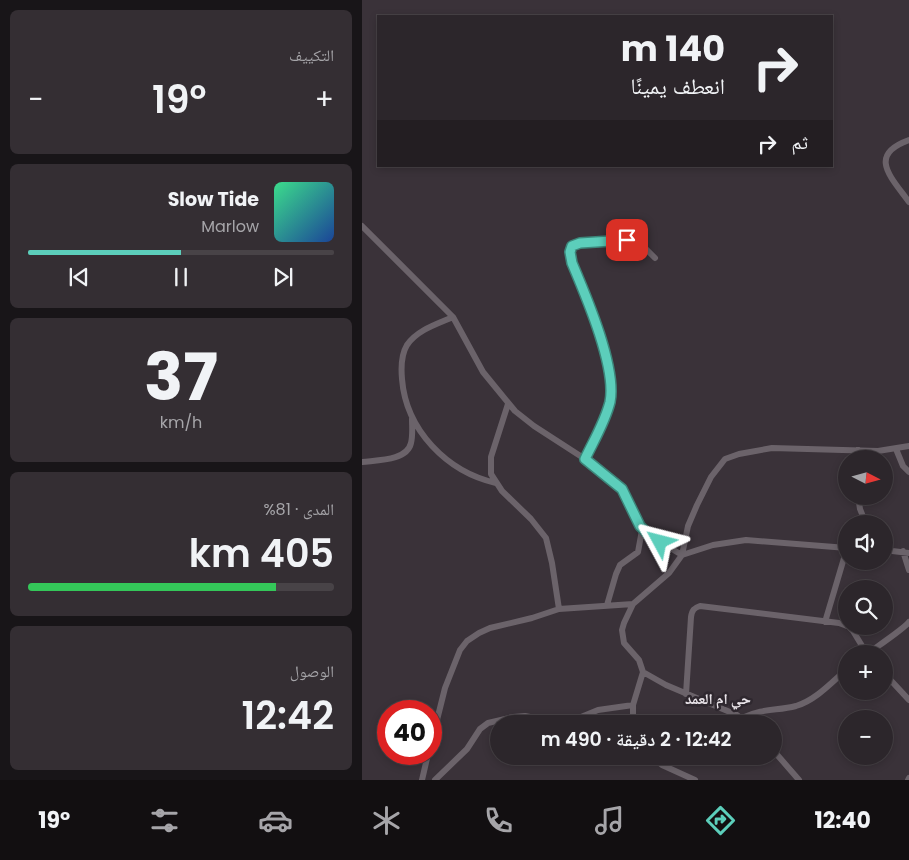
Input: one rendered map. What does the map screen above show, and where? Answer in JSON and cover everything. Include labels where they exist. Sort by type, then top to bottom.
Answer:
[{"type":"street","points":[[908,140],[899,143],[890,150],[886,155],[885,162],[889,175],[908,202]]},
{"type":"street","points":[[362,226],[453,318],[475,360],[508,404],[534,426],[585,459],[622,489],[642,530],[650,536],[682,555],[714,545],[746,540],[838,547]]},
{"type":"street","points":[[585,459],[605,418],[610,403],[611,383],[610,370],[570,257],[570,249],[575,244],[580,243],[633,240],[641,244],[655,258]]},
{"type":"street","points":[[453,318],[424,329],[407,346],[402,359],[403,388],[412,418],[424,436],[453,465],[479,479],[496,484]]},
{"type":"street","points":[[508,404],[491,457],[490,470],[502,492],[538,526],[546,538],[559,609]]},
{"type":"street","points":[[362,462],[405,453],[411,443],[412,418]]},
{"type":"street","points":[[633,715],[633,705],[643,672],[640,660],[627,648],[622,637],[624,623],[633,604],[669,573],[682,555],[688,526],[696,504],[711,477],[725,459],[739,454],[772,448],[858,450],[896,449],[908,446]]},
{"type":"street","points":[[896,449],[908,472]]},
{"type":"street","points":[[607,605],[620,565],[637,553],[642,530]]},
{"type":"street","points":[[893,551],[906,552],[908,570]]},
{"type":"street","points":[[824,622],[840,570]]},
{"type":"street","points":[[442,703],[460,650],[467,641],[490,628],[532,618],[559,609],[633,604]]},
{"type":"street","points":[[686,694],[691,617],[692,611],[696,607],[727,609],[838,624]]},
{"type":"street","points":[[878,645],[892,634],[908,626]]},
{"type":"street","points":[[643,672],[658,681],[731,715]]},
{"type":"street","points":[[754,715],[758,711],[790,707],[809,701],[838,677]]},
{"type":"street","points":[[893,683],[908,700]]},
{"type":"street","points":[[586,715],[598,710],[633,705]]},
{"type":"street","points":[[435,780],[467,749],[480,729],[485,724],[490,723]]},
{"type":"street","points":[[782,760],[799,780]]},
{"type":"street","points":[[422,780],[425,765]]},
{"type":"street","points":[[661,765],[694,780]]},
{"type":"district","name":"حي ام العمد","points":[[718,698]]},
{"type":"route","points":[[627,240],[580,243],[575,244],[570,249],[570,257],[610,370],[611,383],[610,403],[605,418],[585,459],[611,478],[622,489],[642,530],[660,542]]}]
